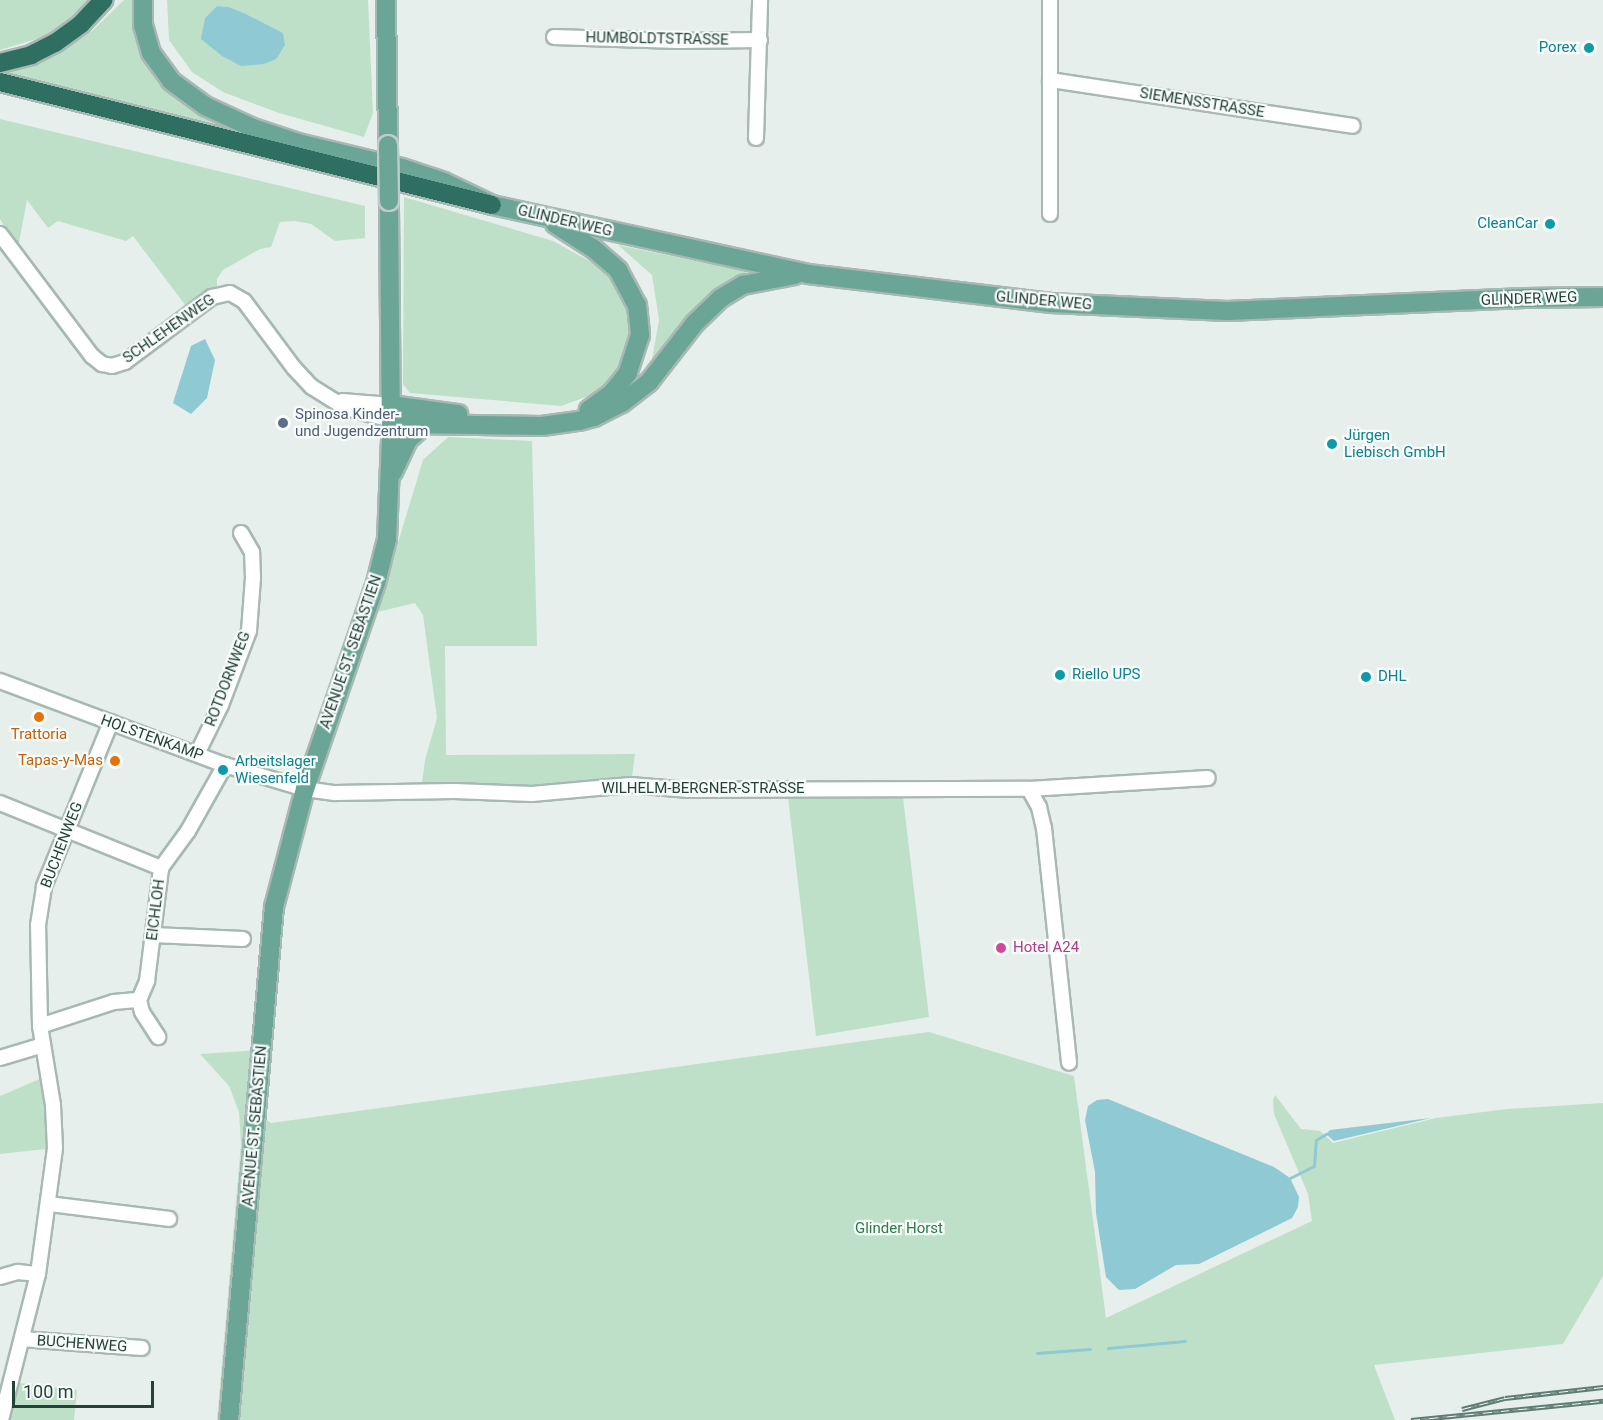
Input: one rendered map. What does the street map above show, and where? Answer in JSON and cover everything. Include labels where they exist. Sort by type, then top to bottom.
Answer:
[{"type":"highway","points":[[0,63],[20,59],[55,44],[81,24],[103,0]]},
{"type":"highway","points":[[0,82],[492,205]]},
{"type":"main road","name":"GLINDER WEG","points":[[143,0],[143,25],[151,53],[171,81],[205,106],[253,128],[298,143],[402,168],[444,182],[492,205],[808,274],[1051,303],[1227,311],[1525,298],[1603,297]]},
{"type":"main road","name":"AVENUE ST. SEBASTIEN","points":[[229,1420],[274,907],[305,789],[383,559],[389,521],[391,412],[386,0]]},
{"type":"main road","points":[[391,412],[549,420],[589,410],[620,384],[633,360],[639,335],[637,304],[632,291],[618,270],[606,258],[546,218]]},
{"type":"main road","points":[[391,412],[425,424],[543,426],[579,422],[622,403],[649,382],[695,323],[721,298],[756,282],[808,274]]},
{"type":"main road","points":[[390,479],[408,440],[425,424]]},
{"type":"street","points":[[756,138],[760,0]]},
{"type":"street","points":[[1050,0],[1050,214]]},
{"type":"street","name":"HUMBOLDTSTRASSE","points":[[554,37],[760,40]]},
{"type":"street","name":"SIEMENSSTRASSE","points":[[1050,80],[1353,126]]},
{"type":"street","name":"SCHLEHENWEG","points":[[0,234],[100,363],[112,366],[125,362],[212,297],[227,293],[244,301],[300,375],[321,392],[344,402],[391,412]]},
{"type":"street","name":"ROTDORNWEG","points":[[197,754],[221,705],[249,631],[254,578],[252,552],[241,534]]},
{"type":"street","name":"HOLSTENKAMP","points":[[1,686],[111,722],[225,765],[305,789]]},
{"type":"street","name":"BUCHENWEG","points":[[1,1420],[38,1274],[56,1140],[53,1105],[40,1026],[38,925],[44,886],[111,722]]},
{"type":"street","name":"EICHLOH","points":[[139,1000],[147,981],[161,868],[188,831],[225,765]]},
{"type":"street","name":"WILHELM-BERGNER-STRASSE","points":[[305,789],[335,793],[454,791],[516,794],[631,785],[689,790],[1029,789],[1208,778]]},
{"type":"street","points":[[1029,789],[1039,807],[1044,828],[1069,1063]]},
{"type":"street","points":[[0,803],[161,868]]},
{"type":"street","points":[[153,935],[243,939]]},
{"type":"street","points":[[40,1026],[114,1002],[139,1000],[142,1012],[158,1037]]},
{"type":"street","points":[[0,1058],[43,1045]]},
{"type":"street","points":[[49,1204],[169,1219]]},
{"type":"street","points":[[0,1277],[18,1272],[38,1274]]},
{"type":"street","name":"BUCHENWEG","points":[[22,1339],[142,1348]]},
{"type":"green space","points":[[0,0],[96,0],[84,14],[43,37],[0,50]]},
{"type":"green space","points":[[124,0],[140,0],[148,62],[283,147],[0,76],[0,72],[31,66],[69,47],[92,31]]},
{"type":"green space","points":[[167,0],[368,0],[373,113],[364,137],[279,113],[223,92],[192,72],[169,40]],"holes":[[[217,6],[229,7],[246,14],[283,33],[205,18]]]},
{"type":"green space","points":[[0,119],[365,206],[365,238],[335,241],[311,224],[295,221],[280,222],[271,247],[260,249],[223,270],[217,279],[217,287],[206,290],[186,306],[133,236],[126,241],[58,221],[48,228],[27,200],[18,248],[0,219]]},
{"type":"green space","points":[[404,197],[553,241],[602,268],[628,302],[630,339],[623,372],[597,393],[561,406],[410,393],[403,384]]},
{"type":"green space","points":[[618,245],[751,270],[715,290],[656,358],[652,359],[659,320],[652,275]]},
{"type":"green space","points":[[448,437],[532,441],[537,646],[445,646],[446,755],[635,754],[631,785],[421,791],[425,760],[437,718],[423,615],[415,603],[377,612],[423,460]]},
{"type":"green space","points":[[787,789],[902,789],[929,1017],[816,1036]]},
{"type":"green space","name":"Glinder Horst","points":[[929,1032],[1074,1076],[1106,1318],[1312,1221],[1308,1194],[1274,1114],[1275,1095],[1301,1129],[1320,1131],[1333,1143],[1436,1118],[1507,1109],[1603,1103],[1603,1276],[1563,1344],[1374,1365],[1395,1420],[217,1420],[241,1144],[239,1112],[229,1086],[200,1054],[261,1050],[257,1113],[271,1123]]},
{"type":"green space","points":[[49,1075],[55,1148],[0,1154],[0,1096]]},
{"type":"green space","points":[[10,1382],[77,1390],[74,1420],[1,1420]]},
{"type":"water","points":[[217,6],[229,7],[283,33],[285,45],[276,59],[264,64],[241,66],[222,56],[201,39],[205,18]]},
{"type":"water","points":[[205,339],[215,360],[207,398],[191,414],[173,403],[191,346]]},
{"type":"water","points":[[1108,1099],[1274,1167],[1290,1178],[1299,1197],[1298,1207],[1292,1218],[1199,1264],[1176,1265],[1135,1289],[1119,1290],[1106,1277],[1096,1213],[1095,1172],[1085,1120],[1088,1106],[1097,1100]]},
{"type":"water","points":[[1431,1118],[1334,1141],[1326,1134],[1330,1130]]},
{"type":"waterway","points":[[1290,1178],[1314,1166],[1316,1140],[1326,1134]]},
{"type":"waterway","points":[[1108,1348],[1185,1341]]},
{"type":"waterway","points":[[1037,1353],[1090,1349]]},
{"type":"railway","points":[[1462,1409],[1505,1398],[1603,1387]]},
{"type":"railway","points":[[1411,1420],[1603,1401]]},
{"type":"place","name":"Porex","points":[[1589,48]]},
{"type":"place","name":"CleanCar","points":[[1550,224]]},
{"type":"place","name":"Spinosa Kinder- und Jugendzentrum","points":[[283,423]]},
{"type":"place","name":"Jürgen Liebisch GmbH","points":[[1332,444]]},
{"type":"place","name":"Riello UPS","points":[[1060,675]]},
{"type":"place","name":"DHL","points":[[1366,677]]},
{"type":"place","name":"Trattoria","points":[[39,717]]},
{"type":"place","name":"Tapas-y-Mas","points":[[115,761]]},
{"type":"place","name":"Arbeitslager Wiesenfeld","points":[[223,770]]},
{"type":"place","name":"Hotel A24","points":[[1001,948]]}]
